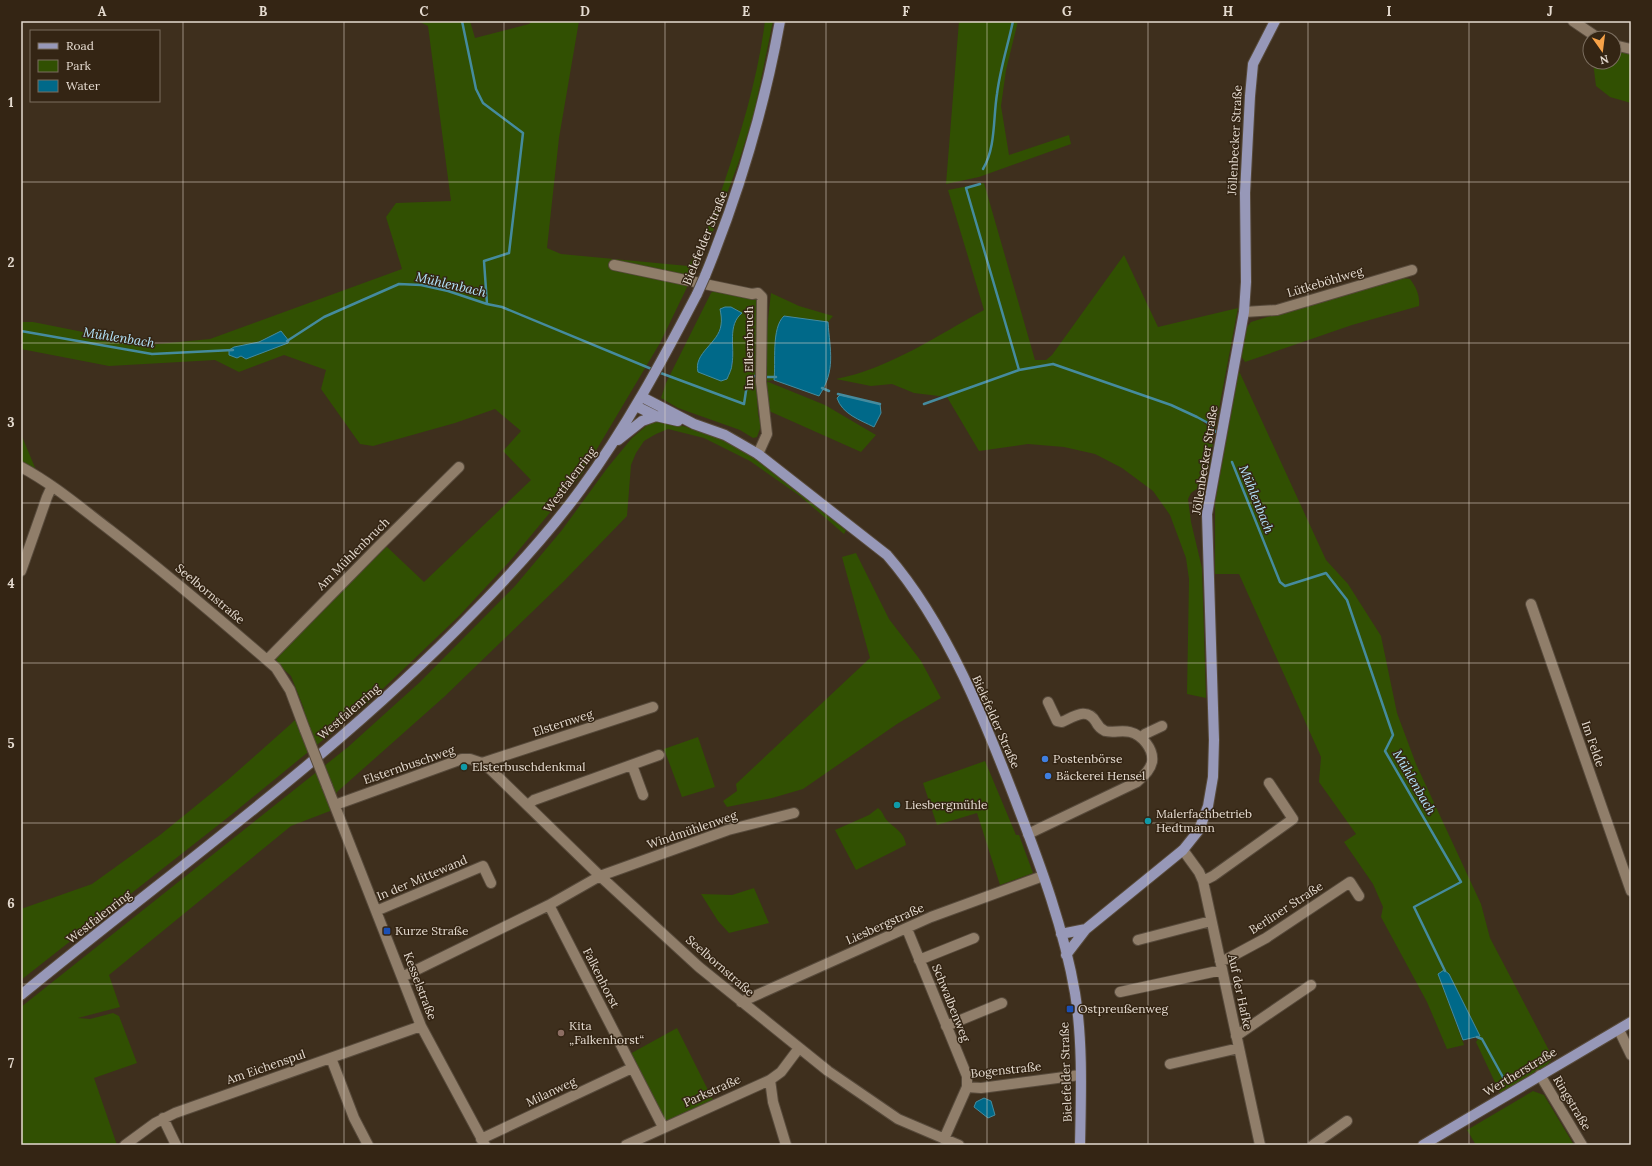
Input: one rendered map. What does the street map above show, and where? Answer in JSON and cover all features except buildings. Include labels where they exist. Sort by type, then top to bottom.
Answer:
[{"type":"main road","name":"Bielefelder Straße","points":[[639,402],[697,294],[724,228],[747,161],[769,79],[780,21]]},
{"type":"main road","name":"Jöllenbecker Straße","points":[[1066,955],[1086,929],[1185,853],[1198,830],[1208,806],[1213,777],[1207,514],[1244,312],[1246,282],[1245,193],[1250,96],[1254,64],[1275,21]]},
{"type":"main road","name":"Bielefelder Straße","points":[[639,402],[656,416],[694,424]]},
{"type":"main road","name":"Bielefelder Straße","points":[[639,402],[725,435],[758,454],[870,540],[887,555],[903,573],[935,623],[969,690],[994,745],[1028,834],[1061,934],[1075,994],[1080,1075],[1080,1145]]},
{"type":"main road","name":"Westfalenring","points":[[21,995],[261,805],[380,703],[442,646],[517,567],[562,514],[613,444],[639,402]]},
{"type":"main road","points":[[613,444],[642,421],[656,416]]},
{"type":"main road","name":"Jöllenbecker Straße","points":[[1061,934],[1086,929]]},
{"type":"main road","name":"Wertherstraße","points":[[1423,1145],[1631,1022]]},
{"type":"street","points":[[1573,21],[1586,30]]},
{"type":"street","name":"Im Ellernbruch","points":[[614,265],[752,294],[758,293],[762,297],[761,382],[767,434],[758,454]]},
{"type":"street","name":"Lütkeböhlweg","points":[[1244,312],[1277,310],[1412,270]]},
{"type":"street","name":"Seelbornstraße","points":[[21,467],[52,486],[159,568],[267,660],[283,676],[290,690],[327,786]]},
{"type":"street","name":"Am Mühlenbruch","points":[[267,660],[459,467]]},
{"type":"street","points":[[21,571],[52,486]]},
{"type":"street","name":"Im Felde","points":[[1531,604],[1631,891]]},
{"type":"street","points":[[1028,834],[1137,782],[1147,773],[1152,762],[1151,753],[1142,738],[1130,732],[1104,730],[1099,727],[1092,716],[1087,713],[1082,713],[1062,722],[1057,721],[1048,702]]},
{"type":"street","name":"Elsternweg","points":[[482,763],[652,707]]},
{"type":"street","points":[[1142,738],[1145,734],[1162,726]]},
{"type":"street","points":[[528,805],[534,800],[658,756]]},
{"type":"street","name":"Elsternbuschweg","points":[[335,805],[462,759],[482,763],[491,770]]},
{"type":"street","points":[[632,765],[643,795]]},
{"type":"street","name":"Seelbornstraße","points":[[491,770],[600,876],[741,1002],[837,1078],[898,1119],[959,1145]]},
{"type":"street","points":[[1203,880],[1213,876],[1293,819],[1269,783]]},
{"type":"street","name":"Kesselstraße","points":[[327,786],[421,1026],[483,1142]]},
{"type":"street","name":"Windmühlenweg","points":[[600,876],[728,830],[794,813]]},
{"type":"street","name":"Auf der Hafke","points":[[1185,853],[1200,872],[1203,880],[1260,1145]]},
{"type":"street","name":"In der Mittewand","points":[[376,912],[483,866],[491,883]]},
{"type":"street","points":[[402,977],[549,906],[600,876]]},
{"type":"street","name":"Liesbergstraße","points":[[741,1002],[967,903],[1042,876]]},
{"type":"street","name":"Berliner Straße","points":[[1221,966],[1227,959],[1266,938],[1350,882],[1359,896]]},
{"type":"street","name":"Falkenhorst","points":[[549,906],[663,1127]]},
{"type":"street","points":[[1138,940],[1211,921]]},
{"type":"street","name":"Schwalbenweg","points":[[907,929],[967,1076],[967,1087]]},
{"type":"street","points":[[919,960],[974,938]]},
{"type":"street","points":[[1120,992],[1221,966]]},
{"type":"street","points":[[1236,1036],[1311,985]]},
{"type":"street","points":[[946,1026],[1002,1003]]},
{"type":"street","name":"Am Eichenspul","points":[[125,1145],[163,1118],[421,1026]]},
{"type":"street","points":[[1619,1030],[1631,1055]]},
{"type":"street","name":"Parkstraße","points":[[626,1145],[770,1080],[781,1072],[799,1048]]},
{"type":"street","points":[[1170,1064],[1239,1048]]},
{"type":"street","points":[[331,1058],[354,1118],[368,1145]]},
{"type":"street","name":"Milanweg","points":[[483,1142],[632,1068]]},
{"type":"street","name":"Bogenstraße","points":[[944,1139],[967,1087],[981,1088],[1080,1075]]},
{"type":"street","name":"Ringstraße","points":[[1540,1075],[1582,1145]]},
{"type":"street","points":[[770,1080],[773,1102],[786,1145]]},
{"type":"street","points":[[163,1118],[176,1145]]},
{"type":"street","points":[[1313,1145],[1347,1121]]},
{"type":"green space","points":[[418,21],[470,21],[475,38],[529,24],[532,21],[579,21],[559,138],[547,248],[561,254],[688,266],[709,226],[737,143],[754,82],[765,21],[773,21],[754,114],[738,164],[709,242],[660,343],[582,474],[509,562],[459,616],[367,704],[231,815],[21,980],[21,909],[92,884],[160,835],[230,778],[293,722],[304,709],[291,676],[277,663],[276,658],[386,546],[424,582],[531,480],[503,451],[521,431],[495,409],[455,423],[373,446],[360,444],[321,389],[326,370],[284,355],[239,372],[215,360],[109,366],[21,349],[21,322],[33,322],[148,345],[210,339],[402,269],[386,217],[396,203],[451,201],[428,26]],"holes":[[[268,337],[289,340],[288,343],[246,359],[241,356],[234,347],[259,342]]]},
{"type":"green space","points":[[959,21],[1018,21],[1006,70],[1001,106],[1009,155],[1069,135],[1071,144],[979,177],[946,184]]},
{"type":"green space","points":[[1622,51],[1631,53],[1631,103],[1610,97],[1596,86],[1594,70],[1622,70]]},
{"type":"green space","points":[[984,183],[1035,360],[1046,360],[1052,355],[1124,255],[1158,327],[1238,308],[1215,430],[1203,419],[1202,421],[1214,433],[1210,467],[1198,488],[1191,493],[1188,499],[1191,522],[1202,568],[1206,698],[1187,694],[1189,579],[1186,558],[1170,515],[1153,491],[1122,468],[1095,454],[1064,447],[1028,444],[979,451],[947,397],[914,393],[892,384],[871,386],[836,379],[875,368],[913,350],[984,310],[948,190]]},
{"type":"green space","points":[[1396,277],[1410,279],[1417,291],[1419,306],[1352,325],[1245,362],[1241,356],[1247,327],[1251,322]]},
{"type":"green space","points":[[715,290],[757,299],[756,378],[758,414],[761,426],[757,437],[753,438],[740,430],[678,408],[661,398],[666,383],[711,293]],"holes":[[[725,307],[738,310],[733,329],[733,363],[727,379],[698,362],[717,336],[722,324]]]},
{"type":"green space","points":[[771,293],[799,306],[833,316],[828,322],[784,316],[774,380],[766,381],[825,405],[876,435],[861,452],[769,411],[766,401],[765,371]]},
{"type":"green space","points":[[1239,371],[1326,560],[1348,584],[1381,636],[1397,713],[1416,764],[1481,904],[1490,938],[1553,1058],[1544,1068],[1500,1093],[1476,1042],[1480,1036],[1449,974],[1438,974],[1464,1045],[1447,1049],[1427,1002],[1381,917],[1383,907],[1373,884],[1344,842],[1356,834],[1319,782],[1321,757],[1239,574],[1215,574],[1215,503]]},
{"type":"green space","points":[[659,421],[711,434],[753,456],[847,528],[844,534],[800,496],[750,461],[704,438],[668,429],[644,441],[636,453],[631,465],[627,516],[563,582],[444,697],[337,792],[330,811],[291,826],[109,975],[120,1007],[78,1018],[90,1019],[113,1013],[119,1016],[137,1063],[94,1078],[117,1145],[21,1145],[21,1007],[348,747],[420,682],[515,586],[562,530],[608,467],[632,438],[651,422]]},
{"type":"green space","points":[[21,434],[36,470],[21,462]]},
{"type":"green space","points":[[856,553],[889,619],[921,661],[941,698],[897,724],[803,789],[772,798],[727,807],[723,801],[737,791],[736,784],[870,658],[842,557]]},
{"type":"green space","points":[[698,737],[715,787],[682,797],[664,749]]},
{"type":"green space","points":[[985,761],[1016,835],[1019,835],[1033,873],[1000,885],[977,813],[937,825],[923,783]]},
{"type":"green space","points":[[878,808],[885,818],[901,833],[906,845],[856,870],[835,830],[869,815]]},
{"type":"green space","points":[[754,888],[769,923],[729,933],[718,921],[701,894],[732,895]]},
{"type":"green space","points":[[677,1028],[713,1100],[670,1120],[665,1120],[628,1055]]},
{"type":"green space","points":[[1533,1091],[1544,1095],[1574,1145],[1476,1145],[1467,1130]]},
{"type":"water","points":[[731,307],[742,313],[737,318],[733,330],[733,357],[731,370],[727,379],[721,381],[698,372],[697,365],[699,359],[719,331],[721,325],[720,309]]},
{"type":"water","points":[[784,316],[828,322],[831,351],[830,369],[828,378],[819,396],[774,380],[777,329]]},
{"type":"water","points":[[281,331],[289,341],[288,343],[246,359],[241,356],[237,358],[229,355],[229,350],[234,347],[259,342]]},
{"type":"water","points":[[840,395],[880,404],[881,413],[874,427],[857,419],[847,412],[839,404],[837,398]]},
{"type":"water","points":[[1444,970],[1449,974],[1480,1036],[1463,1040],[1438,974]]},
{"type":"water","points":[[984,1098],[991,1101],[995,1115],[988,1118],[974,1107],[976,1102]]},
{"type":"waterway","points":[[462,21],[476,89],[483,103],[523,133],[509,253],[484,261],[487,304]]},
{"type":"waterway","points":[[983,169],[992,142],[998,85],[1013,21]]},
{"type":"waterway","points":[[980,184],[966,188],[1019,370]]},
{"type":"waterway","name":"Mühlenbach","points":[[287,341],[324,317],[399,284],[421,285],[448,291],[487,304],[502,307],[654,370]]},
{"type":"waterway","name":"Mühlenbach","points":[[21,331],[152,354],[233,350]]},
{"type":"waterway","name":"Mühlenbach","points":[[924,404],[1019,370],[1053,364],[1171,405],[1208,423],[1216,432]]},
{"type":"waterway","name":"Mühlenbach","points":[[658,372],[744,404],[748,378],[755,376]]},
{"type":"waterway","name":"Mühlenbach","points":[[767,377],[776,377]]},
{"type":"waterway","name":"Mühlenbach","points":[[822,388],[829,391]]},
{"type":"waterway","name":"Mühlenbach","points":[[838,394],[880,404]]},
{"type":"waterway","name":"Mühlenbach","points":[[1232,462],[1280,582],[1285,586],[1326,573],[1347,600],[1393,735],[1385,751],[1461,882],[1414,907],[1445,971]]},
{"type":"waterway","name":"Mühlenbach","points":[[1477,1037],[1482,1039],[1504,1079],[1499,1088]]},
{"type":"place","name":"Postenbörse","points":[[1045,759]]},
{"type":"place","name":"Elsterbuschdenkmal","points":[[464,767]]},
{"type":"place","name":"Bäckerei Hensel","points":[[1048,776]]},
{"type":"place","name":"Liesbergmühle","points":[[897,805]]},
{"type":"place","name":"Malerfachbetrieb Hedtmann","points":[[1148,821]]},
{"type":"place","name":"Kurze Straße","points":[[387,931]]},
{"type":"place","name":"Ostpreußenweg","points":[[1070,1009]]},
{"type":"place","name":"Kita „Falkenhorst“","points":[[561,1033]]}]
